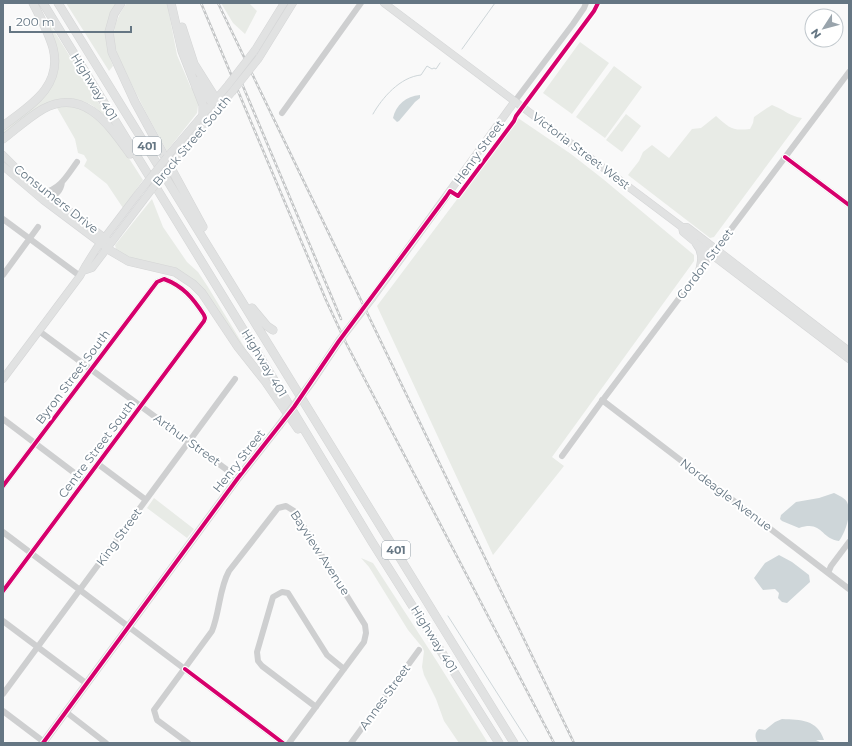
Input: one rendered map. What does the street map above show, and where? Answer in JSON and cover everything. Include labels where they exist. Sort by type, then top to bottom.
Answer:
[{"type":"highway","points":[[3,126],[27,108],[43,93],[52,80],[54,72],[55,63],[53,49],[33,3]]},
{"type":"highway","name":"Highway 401","points":[[43,3],[372,542],[443,652],[499,743]]},
{"type":"highway","name":"Highway 401","points":[[58,3],[237,291],[287,376],[436,614],[514,743]]},
{"type":"highway","points":[[121,3],[114,14],[110,32],[112,52],[116,65],[160,150],[237,291],[267,326],[273,330]]},
{"type":"highway","points":[[171,3],[178,36],[203,105],[203,113]]},
{"type":"highway","points":[[176,3],[194,64],[216,104]]},
{"type":"highway","points":[[188,66],[216,104]]},
{"type":"highway","points":[[3,139],[34,115],[50,106],[62,103],[74,103],[82,105],[94,112],[108,125],[139,167],[200,259]]},
{"type":"highway","points":[[106,243],[128,261],[175,272],[186,278],[197,288],[295,424],[372,542]]},
{"type":"main road","name":"Brock Street South","points":[[4,374],[82,274],[92,268],[106,243],[137,195],[167,157],[177,150],[216,104],[228,85],[256,50],[284,3]]},
{"type":"main road","name":"Brock Street South","points":[[106,243],[142,202],[203,113],[232,92],[246,77],[293,3]]},
{"type":"main road","name":"Victoria Street West","points":[[388,4],[682,227],[687,227],[715,252],[849,359]]},
{"type":"main road","name":"Henry Street","points":[[44,742],[238,478],[313,380],[515,101]]},
{"type":"main road","name":"Consumers Drive","points":[[3,155],[26,178],[52,197],[106,243]]},
{"type":"main road","name":"Consumers Drive","points":[[3,166],[43,200],[106,243]]},
{"type":"main road","name":"Victoria Street West","points":[[682,227],[683,232],[694,242],[715,252],[849,351]]},
{"type":"main road","points":[[694,242],[699,247],[702,260],[698,275]]},
{"type":"street","points":[[282,113],[361,3]]},
{"type":"street","points":[[515,101],[573,24],[586,3]]},
{"type":"street","name":"Gordon Street","points":[[562,456],[602,400],[698,275],[849,72]]},
{"type":"street","points":[[785,157],[849,205]]},
{"type":"street","points":[[44,192],[53,190],[62,182],[77,162]]},
{"type":"street","points":[[43,200],[57,194],[62,187],[62,182]]},
{"type":"street","points":[[3,219],[29,239],[82,274]]},
{"type":"street","points":[[3,275],[38,227]]},
{"type":"street","name":"Byron Street South","points":[[3,486],[159,281],[164,279],[170,281],[183,289],[192,298],[205,318]]},
{"type":"street","name":"Centre Street South","points":[[3,590],[205,318]]},
{"type":"street","name":"Arthur Street","points":[[38,331],[238,478]]},
{"type":"street","name":"King Street","points":[[3,694],[235,380]]},
{"type":"street","name":"Nordeagle Avenue","points":[[602,400],[849,589]]},
{"type":"street","points":[[3,419],[85,481]]},
{"type":"street","points":[[98,464],[146,500]]},
{"type":"street","name":"Bayview Avenue","points":[[188,743],[157,720],[154,710],[212,631],[217,620],[224,580],[278,508],[286,506],[294,511],[365,624],[366,633],[364,642],[289,743]]},
{"type":"street","points":[[3,532],[283,743]]},
{"type":"street","points":[[828,573],[831,566],[849,542]]},
{"type":"street","points":[[316,707],[262,666],[258,661],[257,652],[273,597],[282,592],[288,593],[327,655],[344,669]]},
{"type":"street","points":[[3,621],[87,684]]},
{"type":"street","name":"Annes Street","points":[[351,743],[419,650]]},
{"type":"street","points":[[3,711],[44,742]]},
{"type":"street","points":[[66,712],[106,743]]},
{"type":"shaded area","points":[[66,3],[116,3],[109,18],[106,34],[108,50],[113,66],[109,71]]},
{"type":"shaded area","points":[[127,3],[167,3],[177,55],[200,105],[198,106],[197,113],[167,151],[120,60],[116,48],[114,35],[116,25],[121,11]]},
{"type":"shaded area","points":[[221,3],[249,3],[257,11],[245,34],[233,23]]},
{"type":"shaded area","points":[[48,21],[111,123],[105,116],[88,103],[63,99],[39,107],[3,135],[3,129],[56,77],[46,22]]},
{"type":"shaded area","points":[[580,42],[609,63],[572,114],[543,93]]},
{"type":"shaded area","points":[[614,66],[642,87],[605,138],[576,117]]},
{"type":"shaded area","points":[[420,95],[420,98],[399,121],[397,122],[393,118],[394,113],[402,102],[410,97]]},
{"type":"shaded area","points":[[772,105],[794,116],[802,118],[714,237],[710,238],[628,175],[639,161],[643,152],[652,145],[669,158],[692,129],[701,128],[716,116],[731,128],[739,130],[750,129],[754,117]]},
{"type":"shaded area","points":[[56,106],[81,107],[93,113],[117,140],[143,180],[123,208],[107,184],[84,166],[87,160],[84,155],[78,153],[75,139]]},
{"type":"shaded area","points":[[626,114],[641,126],[622,152],[606,140]]},
{"type":"shaded area","points":[[518,118],[571,154],[603,179],[694,255],[694,261],[552,457],[564,466],[493,555],[377,306]]},
{"type":"shaded area","points":[[152,199],[163,227],[187,262],[198,272],[251,358],[198,283],[174,268],[136,260],[122,254],[116,249],[115,245]]},
{"type":"shaded area","points":[[834,493],[845,499],[849,511],[848,522],[839,541],[828,537],[812,526],[799,528],[780,519],[781,515],[796,502],[819,498]]},
{"type":"shaded area","points":[[154,498],[194,529],[187,538],[147,508]]},
{"type":"shaded area","points":[[779,555],[792,562],[809,575],[810,582],[787,603],[782,602],[778,598],[779,593],[775,589],[763,590],[754,578],[765,563]]},
{"type":"shaded area","points":[[361,558],[373,563],[488,743],[459,743],[444,721],[436,699],[424,675],[422,667],[424,651],[422,647],[408,630],[369,567]]},
{"type":"shaded area","points":[[782,719],[796,720],[813,724],[821,733],[824,740],[816,740],[822,743],[758,743],[756,739],[756,732],[759,729],[765,730],[775,722]]},
{"type":"waterway","points":[[462,49],[495,3]]},
{"type":"waterway","points":[[373,114],[381,101],[392,89],[406,80],[421,75],[427,66],[432,69],[436,69],[440,63]]},
{"type":"waterway","points":[[448,616],[529,743]]},
{"type":"railway","points":[[201,3],[326,300],[346,343],[554,743]]},
{"type":"railway","points":[[218,3],[574,743]]},
{"type":"railway","points":[[240,79],[341,319]]},
{"type":"cycle path","points":[[43,743],[238,478],[294,407],[339,341],[450,191],[458,196],[594,11],[598,3]]},
{"type":"cycle path","points":[[785,157],[849,205]]},
{"type":"cycle path","points":[[3,486],[157,282],[164,279],[177,285],[187,293],[204,315],[204,321],[3,591]]},
{"type":"cycle path","points":[[185,669],[283,743]]}]
